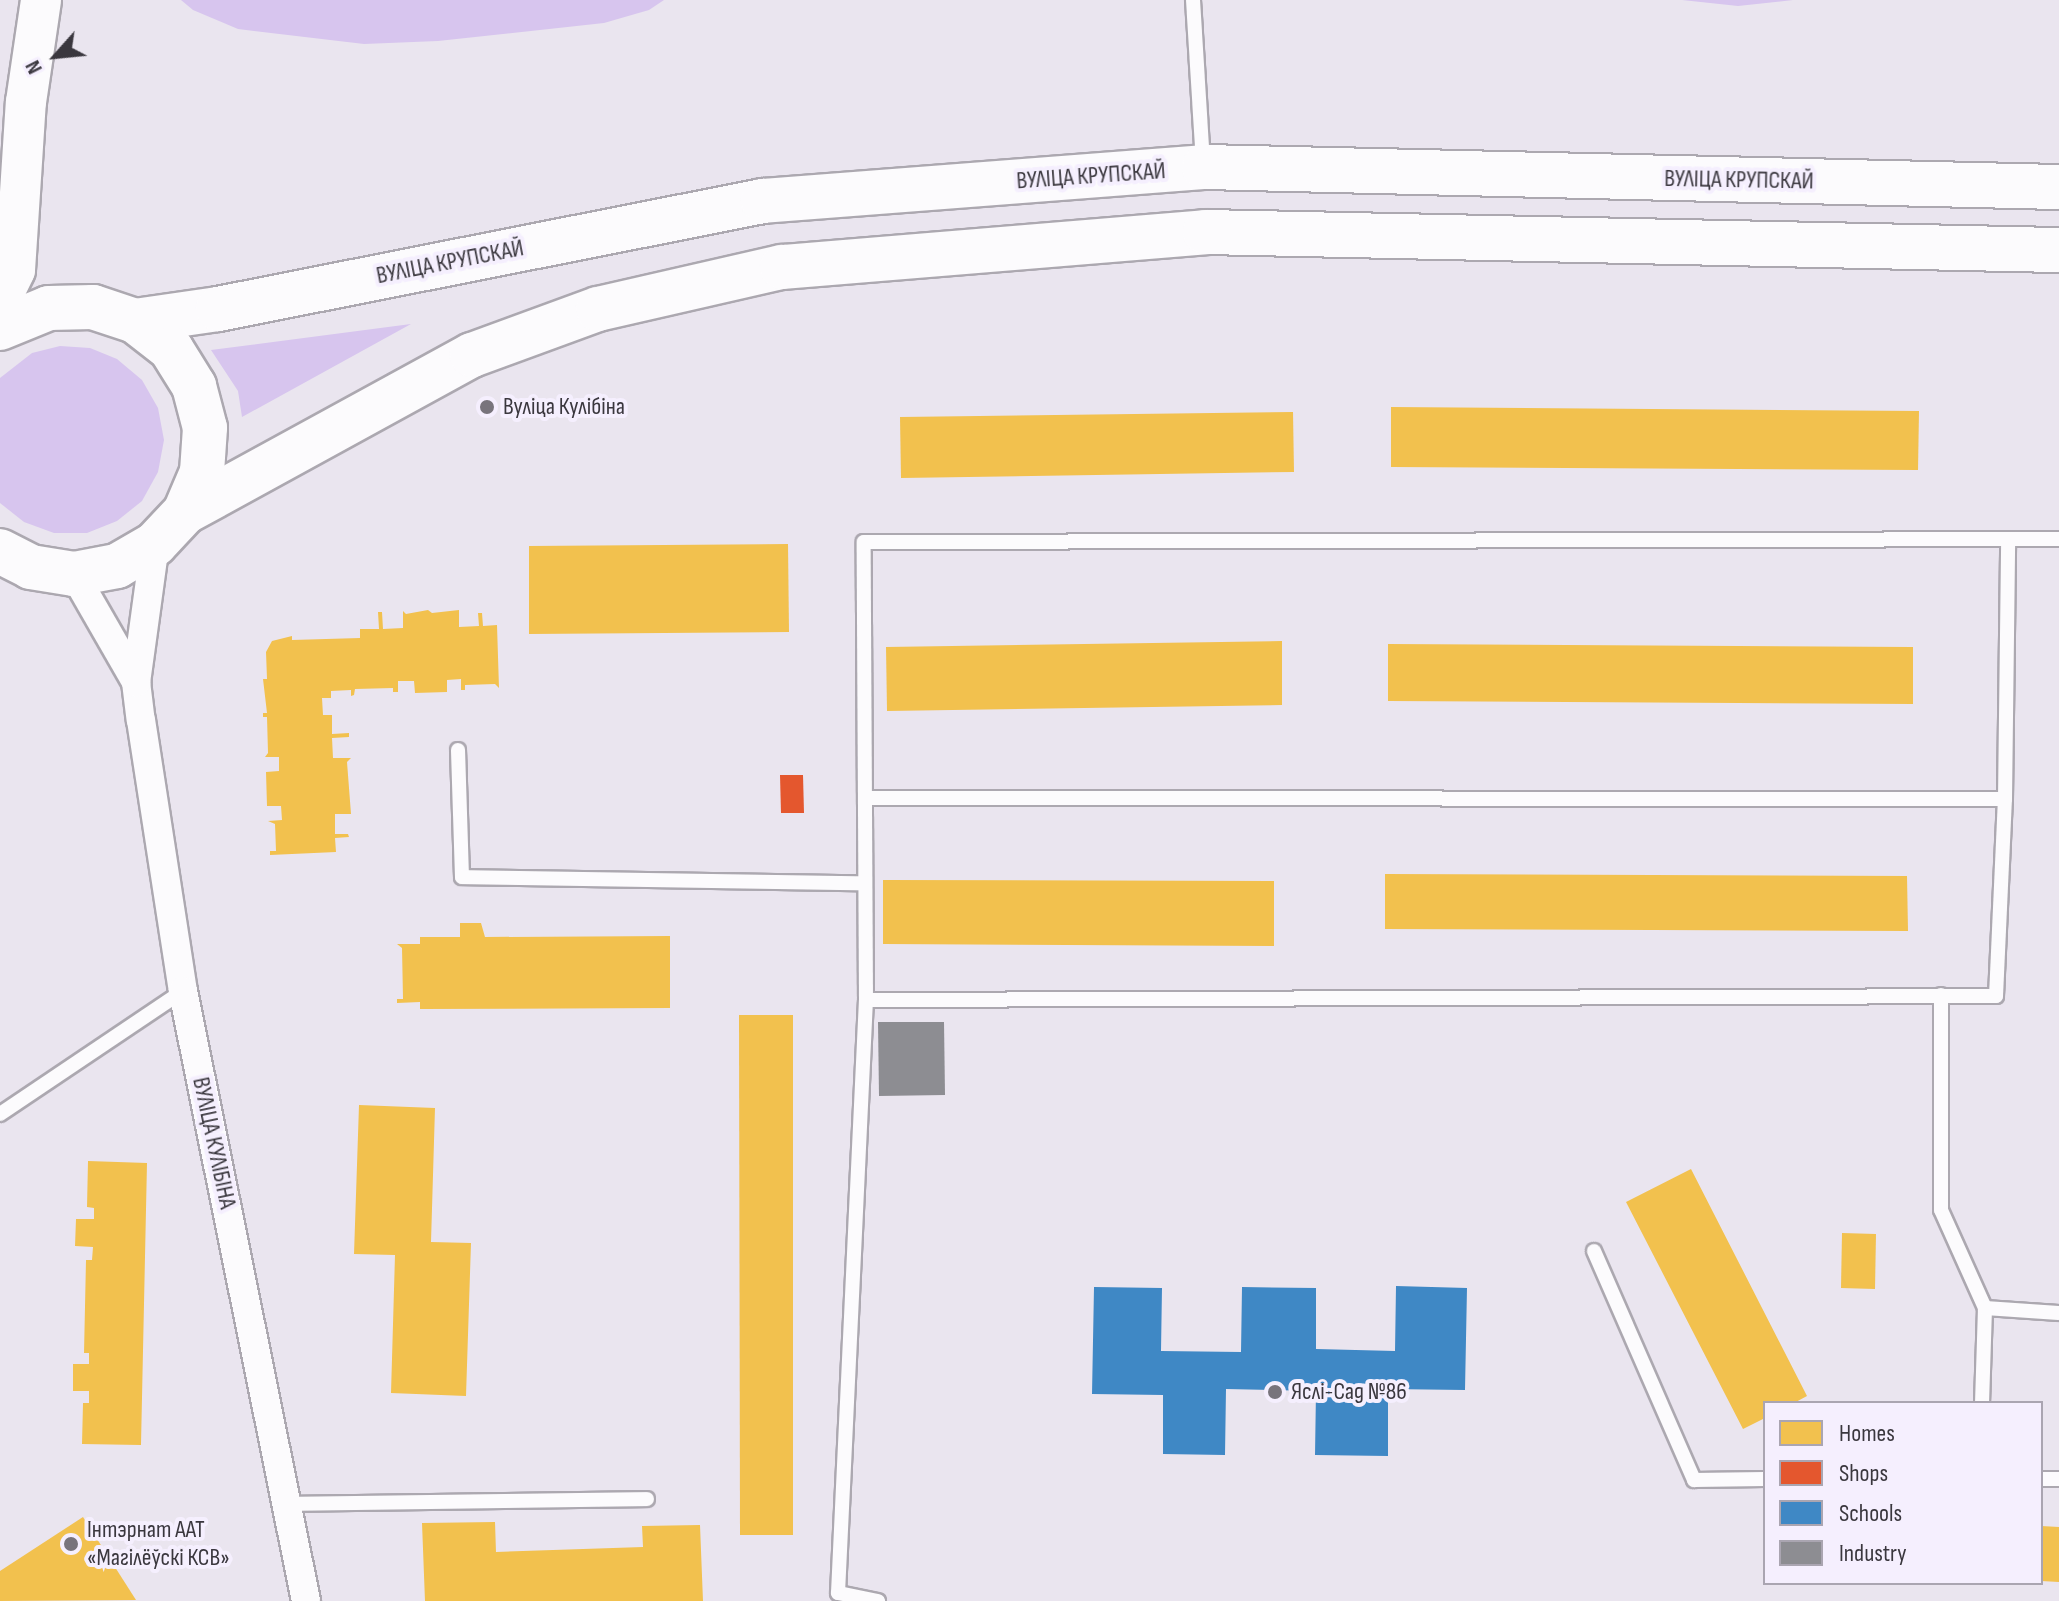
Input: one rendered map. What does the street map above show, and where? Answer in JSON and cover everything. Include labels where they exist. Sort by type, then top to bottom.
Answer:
[{"type":"main road","points":[[41,0],[26,102],[7,285],[135,321],[171,349],[194,386],[205,428],[202,472],[185,512]]},
{"type":"main road","name":"ВУЛІЦА КРУПСКАЙ","points":[[135,321],[218,309],[763,201],[1204,167],[2059,187]]},
{"type":"main road","points":[[10,564],[74,574],[117,566],[155,544],[185,512],[472,355],[598,309],[782,267],[1205,232],[2059,250]]},
{"type":"main road","points":[[0,328],[49,308],[93,307]]},
{"type":"street","name":"ВУЛІЦА КУЛІБІНА","points":[[155,544],[136,682],[183,991],[306,1601]]},
{"type":"street","name":"ВУЛІЦА КУЛІБІНА","points":[[74,574],[136,682]]},
{"type":"lane","points":[[1193,0],[1204,167]]},
{"type":"lane","points":[[866,1000],[1996,996],[2005,799],[2008,539]]},
{"type":"lane","points":[[878,1601],[838,1593],[866,1000],[864,542],[2059,539]]},
{"type":"lane","points":[[458,750],[462,877],[865,883]]},
{"type":"lane","points":[[865,798],[2005,799]]},
{"type":"lane","points":[[0,1114],[183,991]]},
{"type":"lane","points":[[1941,995],[1941,1210],[1985,1308],[1982,1401]]},
{"type":"lane","points":[[1594,1251],[1694,1480],[1763,1479]]},
{"type":"lane","points":[[1985,1308],[2059,1313]]},
{"type":"lane","points":[[288,1504],[647,1499]]},
{"type":"shaded area","points":[[181,0],[664,0],[649,10],[604,23],[438,41],[364,44],[238,29],[193,10]]},
{"type":"shaded area","points":[[1682,0],[1793,0],[1738,6]]},
{"type":"shaded area","points":[[411,324],[242,417],[238,391],[211,350]]},
{"type":"shaded area","points":[[60,346],[90,348],[117,359],[142,380],[158,408],[164,440],[158,472],[142,501],[117,521],[87,533],[54,533],[24,522],[0,503],[0,378],[32,353]]},
{"type":"building: Homes","points":[[1391,407],[1919,411],[1918,470],[1391,467]]},
{"type":"building: Homes","points":[[1293,412],[1294,472],[901,478],[900,417]]},
{"type":"building: Homes","points":[[788,544],[789,632],[529,634],[529,546]]},
{"type":"building: Homes","points":[[428,610],[432,613],[459,610],[459,627],[479,626],[478,613],[482,613],[483,626],[497,625],[499,688],[495,684],[465,685],[465,690],[461,690],[461,679],[447,680],[447,692],[415,693],[414,681],[398,681],[398,692],[393,692],[393,688],[355,689],[351,696],[351,690],[331,691],[331,698],[322,698],[323,715],[332,715],[332,734],[349,733],[349,737],[332,738],[333,758],[351,758],[347,762],[351,814],[335,814],[335,834],[348,834],[349,837],[335,838],[336,852],[270,855],[270,851],[276,851],[275,824],[268,821],[282,820],[281,806],[267,806],[266,772],[279,771],[279,757],[265,757],[268,753],[267,717],[263,717],[263,713],[267,713],[263,679],[267,679],[266,652],[272,641],[292,636],[292,640],[360,638],[360,629],[379,629],[378,612],[382,612],[383,629],[403,628],[403,611],[406,614]]},
{"type":"building: Homes","points":[[1282,641],[1282,705],[887,711],[886,647]]},
{"type":"building: Homes","points":[[1388,644],[1913,647],[1913,704],[1388,701]]},
{"type":"building: Homes","points":[[1385,874],[1907,876],[1908,931],[1385,929]]},
{"type":"building: Homes","points":[[883,880],[1274,881],[1274,946],[883,944]]},
{"type":"building: Homes","points":[[460,923],[481,923],[485,937],[670,936],[670,1008],[420,1009],[420,1002],[397,1003],[397,999],[403,999],[402,948],[397,944],[420,944],[420,937],[460,937]]},
{"type":"building: Homes","points":[[739,1015],[793,1015],[793,1535],[740,1535]]},
{"type":"building: Homes","points":[[359,1105],[435,1108],[431,1242],[471,1243],[466,1396],[391,1393],[395,1255],[354,1254]]},
{"type":"building: Homes","points":[[88,1161],[147,1163],[141,1445],[82,1444],[83,1403],[89,1403],[89,1391],[73,1391],[73,1364],[89,1364],[89,1353],[84,1353],[86,1260],[92,1260],[93,1247],[75,1246],[76,1219],[94,1219],[94,1208],[87,1207]]},
{"type":"building: Homes","points":[[1691,1169],[1807,1396],[1798,1401],[1763,1401],[1763,1419],[1743,1429],[1626,1202]]},
{"type":"building: Homes","points":[[1842,1233],[1876,1234],[1875,1289],[1841,1288]]},
{"type":"building: Homes","name":"Інтэрнат ААТ «Магілёўскі КСВ»","points":[[83,1517],[136,1600],[0,1601],[0,1571]]},
{"type":"building: Homes","points":[[495,1522],[496,1552],[643,1547],[642,1526],[700,1525],[703,1601],[425,1601],[422,1523]]},
{"type":"building: Homes","points":[[2043,1526],[2059,1527],[2059,1582],[2043,1581]]},
{"type":"building: Shops","points":[[780,775],[803,775],[804,813],[781,813]]},
{"type":"building: Schools","points":[[1396,1286],[1467,1288],[1465,1390],[1388,1389],[1388,1456],[1315,1455],[1316,1391],[1226,1389],[1225,1455],[1163,1454],[1163,1395],[1092,1394],[1094,1287],[1162,1288],[1161,1351],[1241,1352],[1242,1287],[1316,1288],[1316,1349],[1395,1351]]},
{"type":"building: Industry","points":[[878,1022],[944,1022],[945,1095],[879,1096]]},
{"type":"place","name":"Вуліца Кулібіна","points":[[487,407]]},
{"type":"place","name":"Яслі-Сад №86","points":[[1275,1392]]},
{"type":"place","name":"Інтэрнат ААТ «Магілёўскі КСВ»","points":[[71,1544]]}]
